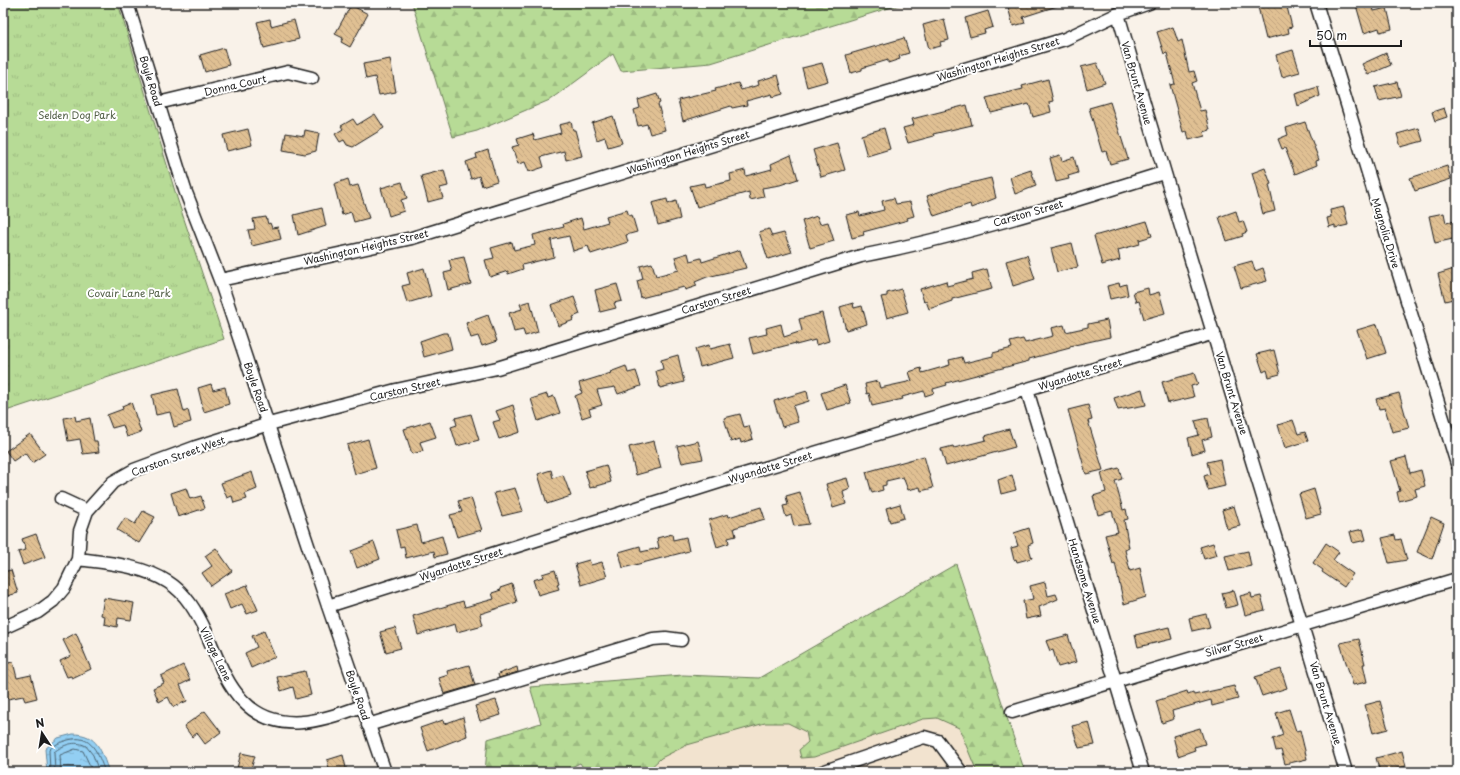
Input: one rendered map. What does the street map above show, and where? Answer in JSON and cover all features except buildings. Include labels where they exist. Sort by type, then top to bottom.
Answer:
[{"type":"street","name":"Boyle Road","points":[[127,3],[185,190],[220,280],[269,424],[328,606],[385,772]]},
{"type":"street","name":"Washington Heights Street","points":[[220,280],[412,238],[760,130],[1066,39],[1118,14],[1148,3]]},
{"type":"street","name":"Magnolia Drive","points":[[1316,3],[1457,464]]},
{"type":"street","name":"Van Brunt Avenue","points":[[1118,14],[1163,173],[1214,333],[1346,772]]},
{"type":"street","name":"Donna Court","points":[[158,103],[288,72],[312,78]]},
{"type":"street","name":"Carston Street","points":[[269,424],[396,390],[497,368],[861,256],[901,248],[981,227],[1163,173]]},
{"type":"street","name":"Wyandotte Street","points":[[328,606],[730,478],[1214,333]]},
{"type":"street","name":"Handsome Avenue","points":[[1027,390],[1143,772]]},
{"type":"street","name":"Carston Street West","points":[[3,628],[38,612],[53,601],[64,588],[78,559],[80,531],[87,511],[98,496],[113,482],[134,470],[196,447],[269,424]]},
{"type":"street","points":[[61,499],[87,511]]},
{"type":"street","name":"Village Lane","points":[[78,559],[121,565],[149,572],[169,582],[186,598],[202,623],[229,682],[242,701],[259,715],[280,721],[297,723],[314,722],[362,706]]},
{"type":"street","name":"Silver Street","points":[[1012,712],[1114,680],[1457,579]]},
{"type":"street","points":[[368,725],[653,639],[681,640]]},
{"type":"street","points":[[822,772],[924,737],[938,741],[961,772]]},
{"type":"shaded area","points":[[956,564],[1025,772],[601,772],[759,678]]},
{"type":"green space","points":[[3,3],[118,3],[177,198],[224,339],[3,412]]},
{"type":"green space","points":[[412,3],[905,3],[711,63],[621,71],[613,54],[552,99],[477,131],[453,137]]},
{"type":"green space","points":[[956,564],[1025,772],[977,772],[959,728],[937,718],[923,719],[814,757],[801,758],[799,750],[808,742],[806,732],[788,723],[765,723],[687,745],[661,758],[646,772],[586,772],[580,763],[561,772],[485,772],[488,739],[541,723],[530,687],[683,675],[759,678]]},
{"type":"water","points":[[73,734],[88,737],[93,740],[101,751],[109,772],[47,772],[45,749],[58,738]]},
{"type":"park label","name":"Selden Dog Park","points":[[77,115]]},
{"type":"park label","name":"Covair Lane Park","points":[[129,293]]}]
